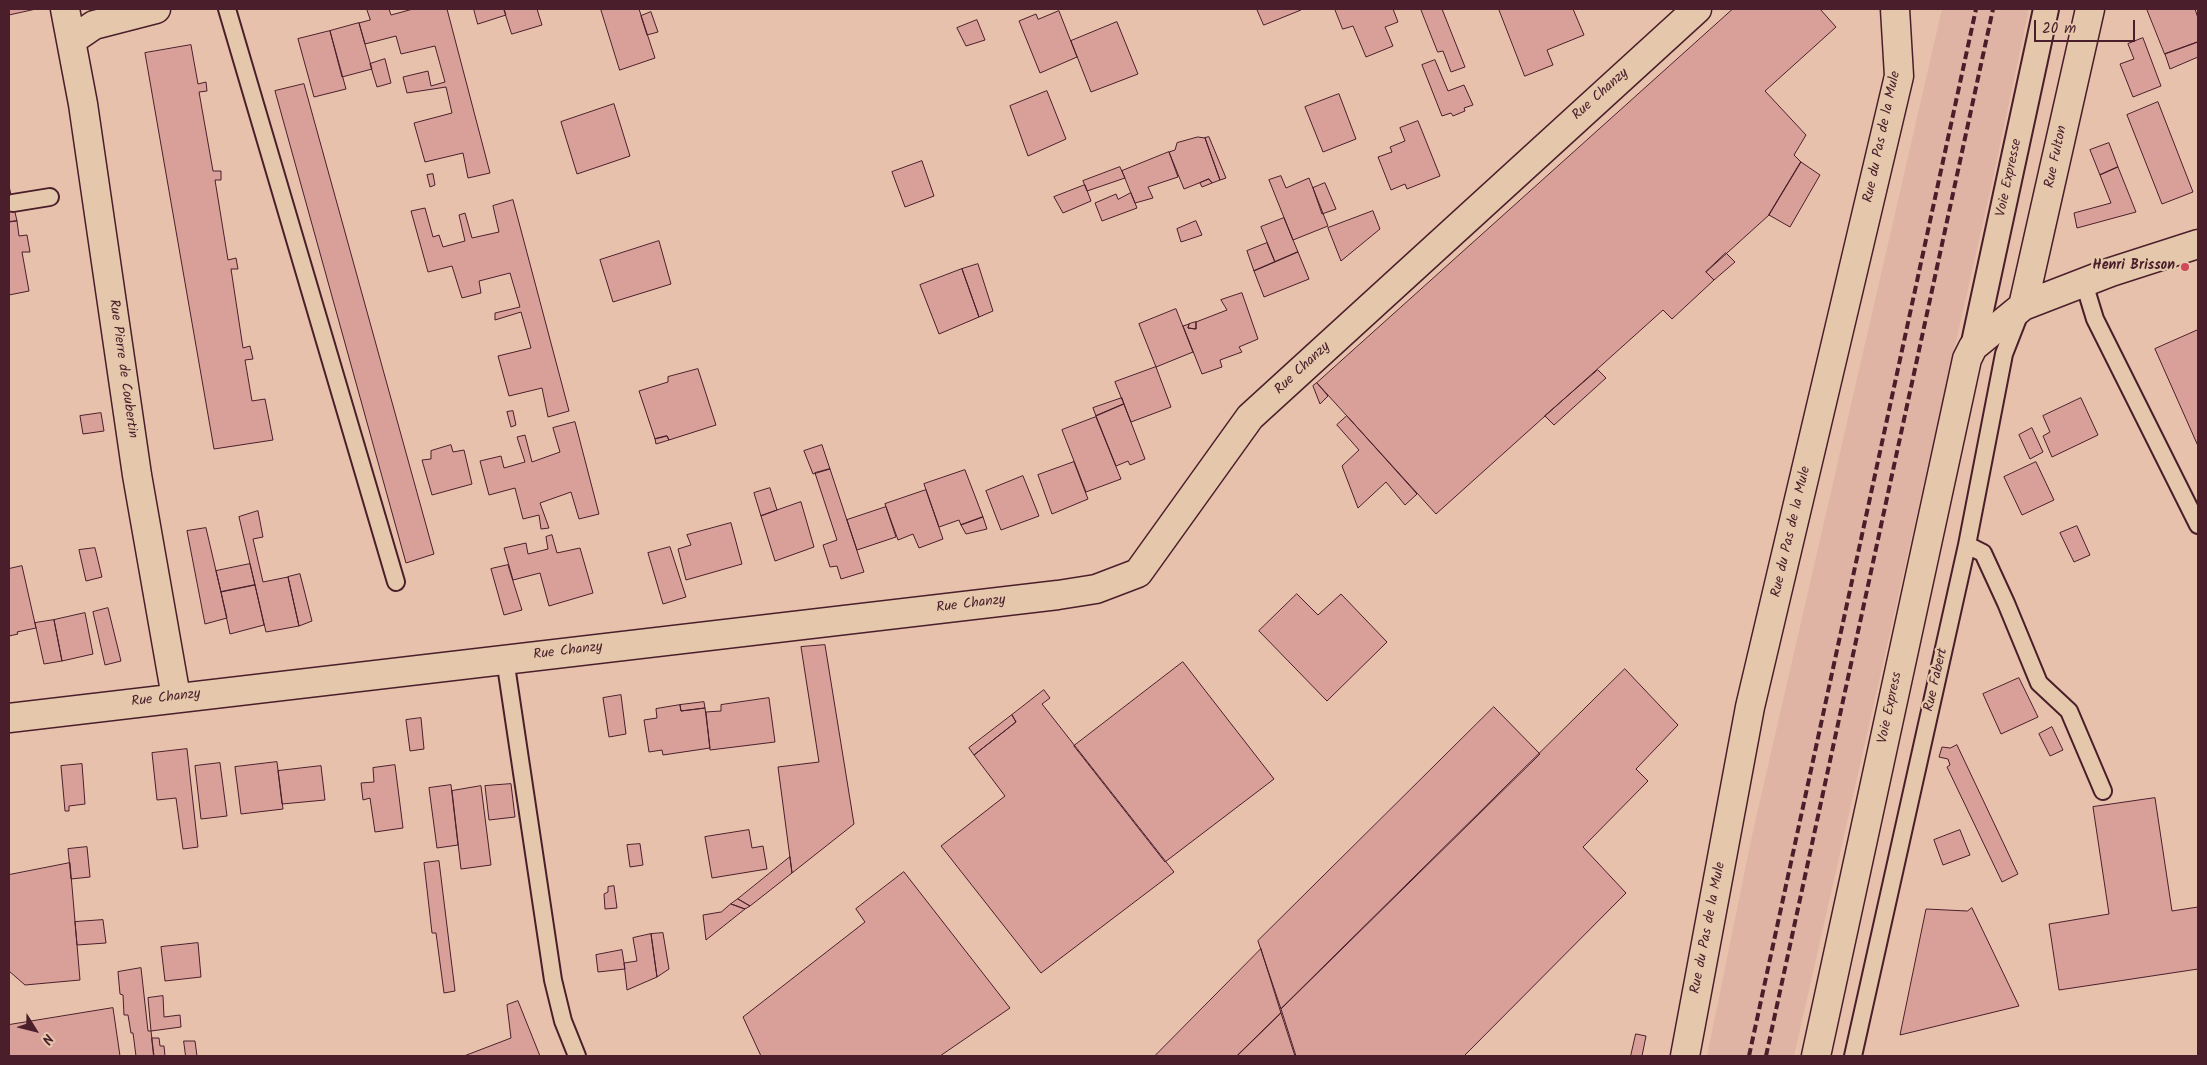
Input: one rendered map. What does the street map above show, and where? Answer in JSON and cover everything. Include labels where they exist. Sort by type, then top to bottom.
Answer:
[{"type":"street","name":"Rue Pierre de Coubertin","points":[[65,9],[72,40],[138,475],[176,697]]},
{"type":"street","points":[[72,40],[94,25],[156,9]]},
{"type":"street","name":"Rue Chanzy","points":[[9,718],[1058,595],[1096,589],[1138,573],[1250,417],[1697,9]]},
{"type":"street","name":"Rue du Pas de la Mule","points":[[1684,1056],[1750,707],[1899,76],[1895,9]]},
{"type":"street","name":"Voie Expresse","points":[[1970,353],[2046,9]]},
{"type":"street","name":"Rue Fulton","points":[[2023,306],[2090,9]]},
{"type":"street","points":[[1970,353],[2023,306],[2111,272],[2198,244]]},
{"type":"street","name":"Voie Express","points":[[1816,1056],[1970,353]]},
{"type":"lane","points":[[227,9],[396,582]]},
{"type":"lane","points":[[14,203],[50,197]]},
{"type":"lane","points":[[2084,283],[2095,319],[2198,525]]},
{"type":"lane","name":"Rue Fabert","points":[[1853,1056],[1967,545],[2004,354],[2023,306]]},
{"type":"lane","points":[[1967,545],[1983,553],[2039,683],[2069,711],[2103,791]]},
{"type":"lane","points":[[504,659],[553,980],[563,1021],[577,1056]]},
{"type":"shaded area","points":[[1942,9],[2029,9],[1992,183],[1794,1056],[1707,1056],[1753,831]]},
{"type":"building","points":[[9,9],[36,9],[9,15]]},
{"type":"building","points":[[367,9],[389,9],[391,15],[413,9],[447,9],[490,173],[468,178],[463,153],[425,162],[414,123],[452,113],[446,87],[407,93],[403,77],[428,71],[431,86],[445,82],[435,46],[401,54],[396,36],[365,44],[359,23],[370,20]]},
{"type":"building","points":[[474,9],[504,9],[506,15],[478,24]]},
{"type":"building","points":[[504,9],[537,9],[542,25],[512,34]]},
{"type":"building","points":[[601,9],[639,9],[655,58],[620,70]]},
{"type":"building","points":[[1257,9],[1301,9],[1301,10],[1264,25]]},
{"type":"building","points":[[1335,9],[1393,9],[1398,22],[1385,27],[1393,46],[1366,57],[1353,26],[1343,29]]},
{"type":"building","points":[[1421,9],[1442,9],[1465,67],[1451,72],[1443,51],[1438,52]]},
{"type":"building","points":[[1499,9],[1573,9],[1584,35],[1547,50],[1553,65],[1525,76]]},
{"type":"building","points":[[1733,9],[1820,9],[1836,27],[1765,91],[1806,135],[1794,155],[1801,162],[1769,215],[1706,272],[1714,280],[1672,319],[1663,310],[1436,514],[1317,383]]},
{"type":"building","points":[[2147,9],[2195,9],[2198,18],[2198,42],[2165,54]]},
{"type":"building","points":[[1059,11],[1077,57],[1040,73],[1019,21],[1036,14],[1038,19]]},
{"type":"building","points":[[651,12],[658,32],[647,35],[641,16]]},
{"type":"building","points":[[977,20],[985,40],[966,46],[957,28]]},
{"type":"building","points":[[1117,22],[1138,74],[1091,92],[1071,41]]},
{"type":"building","points":[[359,23],[372,69],[342,77],[330,31]]},
{"type":"building","points":[[330,31],[346,89],[314,97],[298,39]]},
{"type":"building","points":[[2143,38],[2161,86],[2133,97],[2120,64],[2134,59],[2128,44]]},
{"type":"building","points":[[2198,42],[2198,57],[2170,69],[2165,54]]},
{"type":"building","points":[[191,45],[198,84],[206,82],[207,91],[199,92],[213,171],[221,171],[221,180],[215,180],[228,260],[236,258],[238,269],[231,269],[243,348],[250,346],[253,359],[245,360],[252,401],[265,399],[273,440],[214,449],[145,53]]},
{"type":"building","points":[[385,59],[391,83],[377,87],[370,64]]},
{"type":"building","points":[[1435,60],[1448,91],[1464,85],[1473,105],[1464,108],[1465,111],[1453,116],[1451,113],[1442,116],[1422,65]]},
{"type":"building","points":[[304,84],[434,554],[406,563],[275,91]]},
{"type":"building","points":[[1047,91],[1066,139],[1028,156],[1010,106]]},
{"type":"building","points":[[1339,94],[1356,139],[1323,152],[1305,107]]},
{"type":"building","points":[[2158,102],[2193,192],[2162,204],[2127,115]]},
{"type":"building","points":[[614,104],[630,156],[577,174],[561,122]]},
{"type":"building","points":[[1418,121],[1440,176],[1407,189],[1405,184],[1391,190],[1378,157],[1392,152],[1390,147],[1405,141],[1400,128]]},
{"type":"building","points":[[1198,137],[1205,138],[1220,180],[1212,183],[1209,179],[1184,189],[1169,152],[1175,150],[1177,143]]},
{"type":"building","points":[[1209,137],[1226,178],[1220,180],[1205,138]]},
{"type":"building","points":[[2109,143],[2118,167],[2100,175],[2090,150]]},
{"type":"building","points":[[1169,152],[1178,177],[1148,187],[1153,198],[1135,203],[1122,171]]},
{"type":"building","points":[[922,161],[934,196],[905,207],[892,172]]},
{"type":"building","points":[[1801,162],[1820,175],[1790,227],[1769,215]]},
{"type":"building","points":[[1120,167],[1125,178],[1087,191],[1083,181]]},
{"type":"building","points":[[2118,167],[2136,212],[2077,228],[2074,213],[2111,203],[2100,175]]},
{"type":"building","points":[[433,174],[435,185],[430,187],[427,175]]},
{"type":"building","points":[[1281,176],[1286,188],[1309,178],[1328,226],[1293,240],[1269,180]]},
{"type":"building","points":[[1209,179],[1212,183],[1202,187],[1200,183]]},
{"type":"building","points":[[1325,183],[1336,209],[1322,214],[1313,188]]},
{"type":"building","points":[[1085,185],[1091,201],[1063,213],[1054,197]]},
{"type":"building","points":[[9,186],[17,221],[9,222]]},
{"type":"building","points":[[1131,193],[1137,208],[1102,221],[1095,203],[1116,194],[1118,199]]},
{"type":"building","points":[[513,200],[569,411],[548,417],[542,388],[509,396],[498,356],[531,348],[521,312],[495,320],[495,313],[520,307],[510,273],[479,281],[481,293],[462,298],[452,266],[428,272],[411,211],[425,208],[433,237],[439,235],[443,247],[465,241],[459,215],[465,213],[472,238],[499,232],[493,206]]},
{"type":"building","points":[[1373,211],[1380,229],[1341,261],[1328,228]]},
{"type":"building","points":[[1284,218],[1298,252],[1275,262],[1261,227]]},
{"type":"building","points":[[17,221],[19,236],[27,235],[30,252],[22,252],[29,291],[9,295],[9,222]]},
{"type":"building","points":[[1196,221],[1202,235],[1181,242],[1177,229]]},
{"type":"building","points":[[659,241],[671,284],[613,302],[600,260]]},
{"type":"building","points":[[1267,243],[1275,262],[1254,271],[1247,251]]},
{"type":"building","points":[[1298,252],[1309,279],[1264,297],[1254,271]]},
{"type":"building","points":[[1726,253],[1735,262],[1714,280],[1706,272]]},
{"type":"building","points":[[978,264],[993,311],[979,317],[962,269]]},
{"type":"building","points":[[962,269],[979,317],[939,334],[920,285]]},
{"type":"building","points":[[1242,293],[1258,339],[1239,347],[1242,352],[1220,360],[1222,367],[1202,374],[1183,326],[1189,324],[1188,328],[1196,329],[1196,322],[1227,310],[1221,300]]},
{"type":"building","points":[[1176,309],[1193,352],[1156,367],[1139,324]]},
{"type":"building","points":[[1196,322],[1196,329],[1188,328],[1189,324]]},
{"type":"building","points":[[2198,330],[2198,446],[2155,349]]},
{"type":"building","points":[[1156,367],[1171,407],[1131,422],[1115,382]]},
{"type":"building","points":[[698,369],[716,425],[669,440],[667,436],[655,439],[639,391],[668,382],[668,377]]},
{"type":"building","points":[[1598,370],[1606,378],[1554,425],[1545,416]]},
{"type":"building","points":[[1317,383],[1328,396],[1320,404],[1313,386]]},
{"type":"building","points":[[1122,398],[1124,404],[1096,416],[1093,408]]},
{"type":"building","points":[[2081,398],[2098,435],[2052,457],[2043,436],[2050,432],[2043,416]]},
{"type":"building","points":[[1124,404],[1145,459],[1130,465],[1128,461],[1116,466],[1096,416]]},
{"type":"building","points":[[513,411],[516,425],[511,427],[507,412]]},
{"type":"building","points":[[101,413],[104,431],[83,434],[80,416]]},
{"type":"building","points":[[1347,416],[1417,494],[1405,505],[1386,482],[1358,508],[1342,466],[1359,450],[1337,425]]},
{"type":"building","points":[[1096,417],[1121,479],[1086,492],[1062,430]]},
{"type":"building","points":[[575,422],[599,514],[579,519],[571,492],[540,503],[549,528],[541,529],[539,515],[523,519],[515,488],[489,495],[480,461],[501,456],[504,468],[525,462],[517,437],[525,435],[532,462],[560,452],[553,428]]},
{"type":"building","points":[[2032,428],[2043,452],[2030,459],[2019,435]]},
{"type":"building","points":[[667,436],[669,440],[656,444],[655,439]]},
{"type":"building","points":[[451,445],[453,452],[464,450],[472,484],[432,495],[422,460],[431,459],[431,451]]},
{"type":"building","points":[[822,445],[830,469],[813,474],[804,451]]},
{"type":"building","points":[[1074,462],[1088,499],[1052,514],[1038,475]]},
{"type":"building","points":[[2036,462],[2054,500],[2022,515],[2004,477]]},
{"type":"building","points":[[830,469],[864,572],[841,579],[837,566],[830,567],[823,545],[837,540],[815,473]]},
{"type":"building","points":[[965,470],[983,517],[961,525],[959,520],[939,527],[924,484]]},
{"type":"building","points":[[1023,476],[1039,516],[1001,530],[986,491]]},
{"type":"building","points":[[770,488],[777,510],[761,516],[754,493]]},
{"type":"building","points":[[926,490],[943,539],[919,548],[913,534],[898,540],[885,504]]},
{"type":"building","points":[[801,502],[814,547],[775,561],[761,516]]},
{"type":"building","points":[[886,507],[896,537],[857,550],[847,520]]},
{"type":"building","points":[[258,511],[263,537],[253,539],[263,582],[288,577],[299,626],[266,632],[239,517]]},
{"type":"building","points":[[983,517],[987,529],[966,534],[961,525]]},
{"type":"building","points":[[731,523],[742,564],[686,580],[678,549],[691,545],[687,535]]},
{"type":"building","points":[[2077,526],[2090,555],[2074,562],[2060,533]]},
{"type":"building","points":[[206,528],[227,618],[205,624],[187,531]]},
{"type":"building","points":[[552,535],[557,553],[580,548],[593,593],[549,606],[540,573],[513,580],[504,548],[526,543],[528,554],[548,549],[546,537]]},
{"type":"building","points":[[670,547],[686,597],[663,604],[648,553]]},
{"type":"building","points":[[95,548],[102,577],[86,581],[79,550]]},
{"type":"building","points":[[250,564],[255,585],[221,592],[216,571]]},
{"type":"building","points":[[508,565],[522,610],[504,615],[491,569]]},
{"type":"building","points":[[22,566],[36,628],[17,632],[18,634],[9,636],[9,569]]},
{"type":"building","points":[[300,574],[312,621],[299,626],[288,577]]},
{"type":"building","points":[[255,585],[264,625],[230,634],[221,592]]},
{"type":"building","points":[[1297,594],[1318,615],[1341,594],[1387,642],[1327,701],[1259,631]]},
{"type":"building","points":[[108,608],[121,661],[105,665],[93,612]]},
{"type":"building","points":[[85,613],[93,654],[62,661],[54,620]]},
{"type":"building","points":[[54,620],[62,661],[44,664],[35,623]]},
{"type":"building","points":[[825,645],[854,824],[792,873],[778,767],[819,762],[801,647]]},
{"type":"building","points":[[1183,662],[1274,779],[1165,862],[1074,746]]},
{"type":"building","points":[[1625,669],[1678,725],[1636,769],[1648,781],[1583,847],[1626,893],[1464,1056],[1296,1056],[1281,1009]]},
{"type":"building","points":[[2019,678],[2038,717],[2001,734],[1983,694]]},
{"type":"building","points":[[1044,690],[1050,698],[1042,704],[1174,872],[1041,973],[941,846],[1005,796],[974,755],[1016,722],[1012,715]]},
{"type":"building","points":[[621,695],[626,734],[609,737],[603,698]]},
{"type":"building","points":[[769,698],[775,742],[710,750],[706,712],[721,711],[721,705]]},
{"type":"building","points":[[704,702],[705,708],[681,711],[680,705]]},
{"type":"building","points":[[680,705],[681,711],[705,708],[710,748],[663,755],[662,750],[649,752],[644,720],[657,718],[656,709]]},
{"type":"building","points":[[1494,707],[1540,754],[1281,1009],[1258,941]]},
{"type":"building","points":[[1012,715],[1016,722],[974,755],[969,748]]},
{"type":"building","points":[[421,718],[424,749],[410,751],[406,720]]},
{"type":"building","points":[[2052,727],[2063,750],[2050,756],[2039,734]]},
{"type":"building","points":[[1957,745],[2018,874],[2002,882],[1947,767],[1950,765],[1948,759],[1939,757],[1942,747],[1950,748]]},
{"type":"building","points":[[187,749],[198,847],[183,849],[176,798],[157,800],[152,753]]},
{"type":"building","points":[[277,762],[283,809],[241,814],[235,767]]},
{"type":"building","points":[[220,763],[227,816],[201,819],[195,766]]},
{"type":"building","points":[[82,764],[85,804],[69,806],[69,811],[65,811],[61,766]]},
{"type":"building","points":[[395,765],[403,828],[375,832],[370,798],[363,800],[361,783],[374,782],[373,768]]},
{"type":"building","points":[[321,766],[325,800],[282,804],[278,771]]},
{"type":"building","points":[[511,784],[515,817],[489,820],[485,786]]},
{"type":"building","points":[[451,785],[458,845],[437,848],[429,788]]},
{"type":"building","points":[[481,786],[491,865],[461,869],[452,791]]},
{"type":"building","points":[[2155,798],[2172,911],[2198,907],[2198,969],[2059,990],[2049,924],[2109,914],[2093,807]]},
{"type":"building","points":[[749,830],[752,848],[763,846],[767,869],[712,878],[705,837]]},
{"type":"building","points":[[1960,830],[1970,855],[1943,865],[1934,840]]},
{"type":"building","points":[[640,844],[643,865],[630,867],[627,845]]},
{"type":"building","points":[[87,847],[90,877],[71,879],[68,849]]},
{"type":"building","points":[[790,857],[792,873],[750,906],[738,899]]},
{"type":"building","points":[[439,861],[455,991],[444,993],[436,933],[432,933],[424,863]]},
{"type":"building","points":[[70,863],[80,980],[25,985],[9,971],[9,875]]},
{"type":"building","points":[[904,872],[1010,1008],[940,1056],[761,1056],[743,1017],[865,922],[856,909]]},
{"type":"building","points":[[614,886],[617,908],[605,909],[604,894],[608,892],[608,887]]},
{"type":"building","points":[[738,899],[750,906],[745,909],[731,904]]},
{"type":"building","points":[[731,904],[745,909],[706,940],[703,915],[721,912]]},
{"type":"building","points":[[1972,908],[2019,1006],[1900,1035],[1926,909],[1967,911]]},
{"type":"building","points":[[103,920],[106,943],[77,945],[75,922]]},
{"type":"building","points":[[663,933],[669,969],[657,977],[651,934]]},
{"type":"building","points":[[651,934],[657,977],[627,990],[624,963],[637,961],[633,938]]},
{"type":"building","points":[[198,943],[201,977],[165,981],[161,947]]},
{"type":"building","points":[[1261,949],[1281,1013],[1237,1056],[1155,1056]]},
{"type":"building","points":[[622,950],[625,969],[598,972],[596,955]]},
{"type":"building","points":[[141,968],[148,1031],[151,1031],[154,1056],[136,1056],[133,1033],[131,1033],[128,1015],[124,1015],[123,995],[120,994],[118,972]]},
{"type":"building","points":[[163,996],[164,1017],[180,1015],[181,1027],[151,1031],[148,998]]},
{"type":"building","points":[[518,1001],[540,1056],[464,1056],[511,1038],[507,1005]]},
{"type":"building","points":[[113,1008],[120,1056],[9,1056],[9,1025]]},
{"type":"building","points":[[1281,1013],[1295,1056],[1237,1056]]},
{"type":"building","points":[[1636,1034],[1646,1036],[1642,1056],[1631,1056]]},
{"type":"building","points":[[152,1038],[159,1038],[160,1046],[164,1046],[165,1056],[154,1056]]},
{"type":"building","points":[[184,1041],[195,1041],[197,1056],[186,1056]]},
{"type":"railway","points":[[1749,1056],[1976,9]]},
{"type":"railway","points":[[1766,1056],[1993,9]]},
{"type":"place","name":"Henri Brisson","points":[[2185,267]]}]
